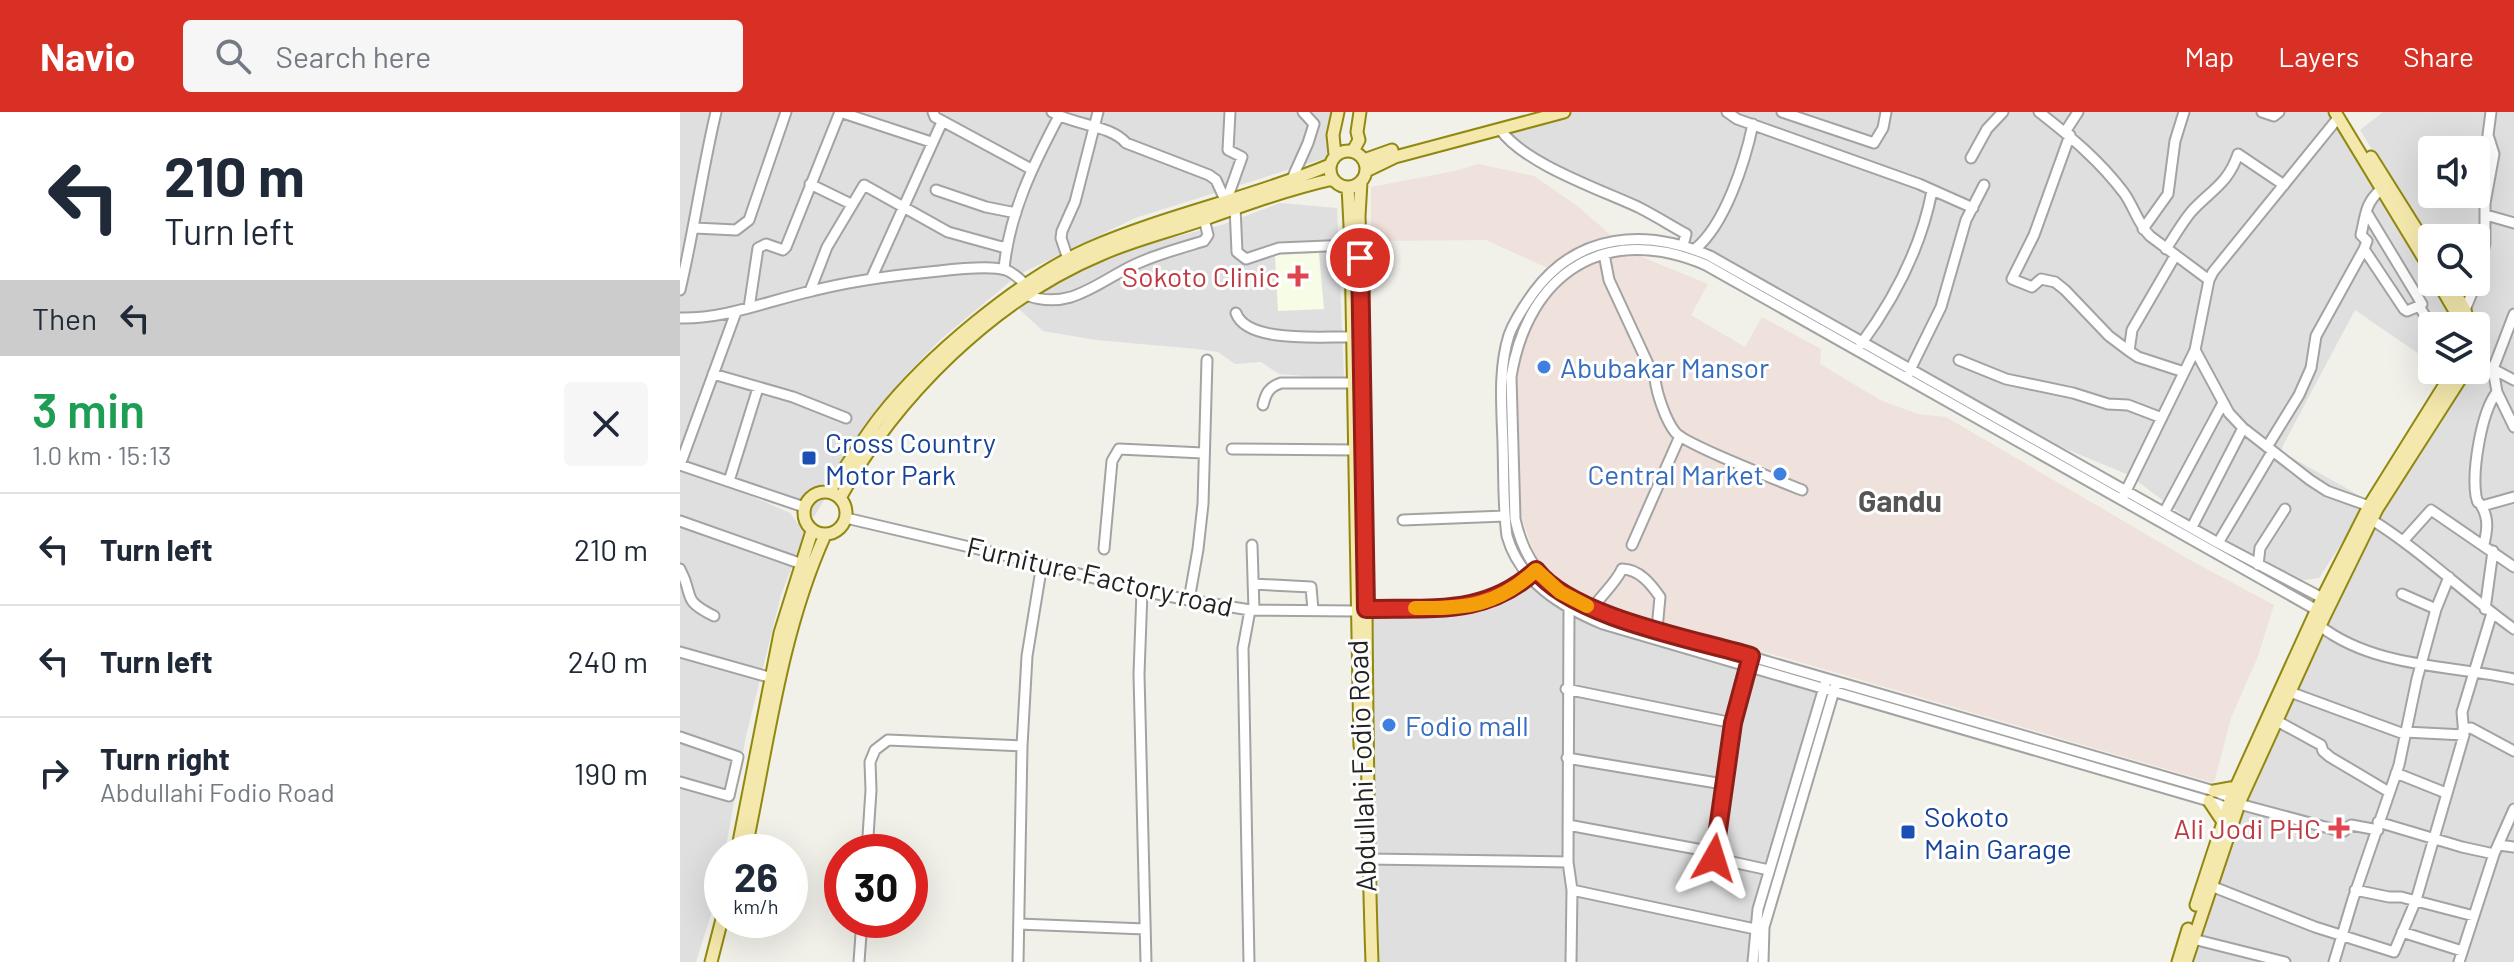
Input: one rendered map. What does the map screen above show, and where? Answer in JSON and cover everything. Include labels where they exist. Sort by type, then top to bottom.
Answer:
[{"type":"main road","points":[[1333,179],[1333,135],[1338,112]]},
{"type":"main road","points":[[1353,151],[1359,140],[1360,112]]},
{"type":"main road","points":[[1364,171],[1536,112]]},
{"type":"main road","points":[[834,495],[878,419],[919,372],[1068,259],[1119,236],[1231,204],[1333,179],[1348,187],[1364,171],[1395,157],[1564,112]]},
{"type":"main road","points":[[2339,114],[2418,249]]},
{"type":"main road","points":[[2339,114],[2418,233]]},
{"type":"main road","points":[[1026,290],[1101,254],[1204,219],[1231,204],[1291,181],[1333,160],[1340,152],[1353,151]]},
{"type":"main road","points":[[1353,151],[1364,171]]},
{"type":"main road","name":"Abdullahi Fodio Road","points":[[1364,171],[1359,216],[1361,610],[1369,962]]},
{"type":"main road","name":"Abdullahi Fodio Road","points":[[1348,187],[1369,962]]},
{"type":"main road","points":[[2457,296],[2465,310]]},
{"type":"main road","points":[[2186,962],[2235,802],[2369,506],[2445,384]]},
{"type":"main road","points":[[2178,962],[2223,822],[2277,721],[2323,610],[2372,520],[2457,384]]},
{"type":"main road","points":[[818,493],[834,495],[846,507],[846,518],[839,530],[825,535],[812,531],[803,516],[809,498],[818,493]]},
{"type":"main road","points":[[741,834],[780,633],[812,531]]},
{"type":"main road","points":[[749,834],[789,633],[825,535]]},
{"type":"main road","points":[[2212,796],[2235,802]]},
{"type":"main road","points":[[2212,796],[2223,822]]},
{"type":"main road","points":[[711,962],[717,938]]},
{"type":"main road","points":[[719,962],[725,938]]},
{"type":"street","points":[[680,290],[695,228],[704,162],[716,112]]},
{"type":"street","points":[[695,228],[736,230],[749,220],[786,112]]},
{"type":"street","points":[[749,308],[758,248],[766,244],[783,250],[786,247],[840,112],[931,142]]},
{"type":"street","points":[[933,112],[942,122],[1031,169]]},
{"type":"street","points":[[1068,259],[1061,238],[1062,231],[1075,202],[1098,112]]},
{"type":"street","points":[[1230,112],[1228,150],[1242,157],[1231,204],[1237,252],[1246,259],[1279,248],[1351,245]]},
{"type":"street","points":[[1303,112],[1314,124],[1333,135]]},
{"type":"street","points":[[1727,112],[1737,119],[1949,195],[1973,208]]},
{"type":"street","points":[[1782,112],[1874,143],[1883,128],[1886,112]]},
{"type":"street","points":[[1971,158],[1987,129],[2003,112]]},
{"type":"street","points":[[2039,112],[2102,165],[2127,197],[2143,229],[2209,280]]},
{"type":"street","points":[[2078,112],[2034,235],[2012,279],[2032,287],[2041,279],[2055,282],[2109,336],[2129,351],[2184,372]]},
{"type":"street","points":[[2143,229],[2168,194],[2175,141],[2184,112]]},
{"type":"street","points":[[2262,112],[2274,116],[2279,112]]},
{"type":"street","points":[[2465,310],[2480,268],[2485,203],[2494,154],[2488,135],[2491,112]]},
{"type":"street","points":[[1004,269],[1006,246],[1016,213],[1031,169],[1056,114],[1115,133],[1126,143],[1209,175],[1216,180],[1231,204]]},
{"type":"street","points":[[2125,494],[2195,350],[2209,280],[2339,114]]},
{"type":"street","points":[[872,277],[942,122]]},
{"type":"street","points":[[1291,181],[1314,124]]},
{"type":"street","points":[[1695,249],[1707,240],[1731,192],[1753,124]]},
{"type":"street","points":[[1500,129],[1509,143],[1527,155],[1686,234],[1683,245]]},
{"type":"street","points":[[2166,249],[2193,210],[2230,175],[2238,154],[2284,185]]},
{"type":"street","points":[[810,184],[851,204]]},
{"type":"street","points":[[810,291],[827,247],[864,185],[948,232],[1006,246]]},
{"type":"street","points":[[1909,373],[1941,307],[1966,220],[1984,185]]},
{"type":"street","points":[[2218,543],[2299,395],[2311,368],[2316,336],[2367,241],[2361,235],[2368,201],[2381,189]]},
{"type":"street","points":[[936,190],[986,207],[1016,213]]},
{"type":"street","points":[[1860,346],[1880,320],[1905,273],[1928,211],[1932,191]]},
{"type":"street","points":[[2364,249],[2404,309],[2407,311],[2422,304],[2367,213]]},
{"type":"street","points":[[2486,215],[2514,223]]},
{"type":"street","points":[[680,318],[703,318],[736,312],[872,277],[955,269],[1004,269],[1014,274],[1026,290],[1057,302],[1075,296],[1142,261],[1204,241],[1208,235],[1204,219]]},
{"type":"street","points":[[1860,346],[1695,249],[1683,245],[1653,239],[1609,243],[1575,253],[1543,280],[1518,313],[1501,372],[1515,519],[1533,572],[1560,592],[1592,609],[1749,660],[2212,796],[2336,830],[2344,831],[2351,825],[2378,826],[2497,849],[2514,847]]},
{"type":"street","points":[[1749,660],[1603,624],[1569,608],[1554,599],[1510,546],[1505,516],[1507,418],[1514,356],[1527,317],[1551,286],[1579,262],[1604,254],[1653,249],[1680,254],[1706,265],[1909,373],[2323,610]]},
{"type":"street","points":[[1604,254],[1609,280],[1655,379],[1674,431],[1802,490]]},
{"type":"street","points":[[2129,351],[2132,330],[2175,256]]},
{"type":"street","points":[[2419,306],[2423,312]]},
{"type":"street","points":[[736,312],[680,465],[804,507]]},
{"type":"street","points":[[1236,313],[1238,320],[1259,333],[1353,337]]},
{"type":"street","points":[[2514,314],[2493,369],[2497,392],[2514,427]]},
{"type":"street","points":[[2195,350],[2223,403],[2243,428],[2327,491],[2369,506]]},
{"type":"street","points":[[1189,600],[1203,504],[1207,360]]},
{"type":"street","points":[[1959,360],[2034,387],[2073,393],[2108,404],[2128,405],[2162,418]]},
{"type":"street","points":[[2490,367],[2514,380]]},
{"type":"street","points":[[713,374],[793,397],[846,418]]},
{"type":"street","points":[[1263,405],[1266,393],[1272,386],[1281,383],[1354,383]]},
{"type":"street","points":[[729,481],[758,388]]},
{"type":"street","points":[[2484,544],[2488,529],[2476,496],[2478,452],[2487,411],[2497,392]]},
{"type":"street","points":[[2165,511],[2223,403]]},
{"type":"street","points":[[2192,527],[2243,428]]},
{"type":"street","points":[[1632,545],[1680,436]]},
{"type":"street","points":[[1104,549],[1112,461],[1119,449],[1203,453]]},
{"type":"street","points":[[1232,449],[1355,450]]},
{"type":"street","points":[[2125,494],[2165,511],[2258,565],[2323,610],[2355,645],[2421,665],[2514,679]]},
{"type":"street","points":[[2482,506],[2514,497]]},
{"type":"street","points":[[2258,565],[2260,548],[2285,509]]},
{"type":"street","points":[[2404,540],[2431,510],[2514,567]]},
{"type":"street","points":[[1403,520],[1505,516]]},
{"type":"street","name":"Furniture Factory road","points":[[846,518],[1142,591],[1252,610],[1457,609],[1493,599],[1533,572]]},
{"type":"street","points":[[2372,520],[2404,540],[2514,629]]},
{"type":"street","points":[[680,521],[802,564]]},
{"type":"street","points":[[1249,962],[1243,648],[1252,610],[1252,545]]},
{"type":"street","points":[[2390,962],[2416,900],[2464,732],[2462,712],[2488,611],[2493,551]]},
{"type":"street","points":[[1018,962],[1027,656],[1042,564]]},
{"type":"street","points":[[680,569],[687,581],[688,597],[697,608],[714,616]]},
{"type":"street","points":[[1592,609],[1622,569],[1630,569],[1652,585],[1660,597],[1657,629]]},
{"type":"street","points":[[2334,962],[2355,890],[2396,773],[2436,609],[2449,577]]},
{"type":"street","points":[[1253,584],[1309,586],[1313,610]]},
{"type":"street","points":[[1142,591],[1139,674],[1144,773],[1146,962]]},
{"type":"street","points":[[2402,594],[2436,609]]},
{"type":"street","points":[[1569,608],[1566,689],[1571,962]]},
{"type":"street","points":[[680,652],[772,678]]},
{"type":"street","points":[[1749,660],[1733,723],[1713,852],[1714,858],[1769,870]]},
{"type":"street","points":[[1753,962],[1755,929],[1769,870],[1831,684]]},
{"type":"street","points":[[1763,962],[1764,927],[1831,684]]},
{"type":"street","points":[[1566,689],[1733,723]]},
{"type":"street","points":[[2290,692],[2404,733],[2464,732],[2471,728],[2514,751]]},
{"type":"street","points":[[2277,721],[2321,745],[2324,753],[2389,792]]},
{"type":"street","points":[[680,737],[738,757],[729,796],[680,782]]},
{"type":"street","points":[[868,834],[870,762],[875,750],[884,742],[1022,746]]},
{"type":"street","points":[[1567,758],[1723,784]]},
{"type":"street","points":[[2396,773],[2446,793]]},
{"type":"street","points":[[2459,962],[2497,849],[2514,809]]},
{"type":"street","points":[[1568,825],[1713,852]]},
{"type":"street","points":[[1368,859],[1568,862]]},
{"type":"street","points":[[2211,886],[2315,927],[2394,952]]},
{"type":"street","points":[[1572,890],[1755,929]]},
{"type":"street","points":[[2355,890],[2416,900],[2474,916]]},
{"type":"street","points":[[1019,924],[1145,929]]},
{"type":"street","points":[[2402,932],[2462,951]]},
{"type":"street","points":[[859,962],[861,938]]},
{"type":"street","points":[[2193,939],[2285,962]]},
{"type":"shaded area","points":[[680,112],[1335,112],[1326,158],[1135,218],[1018,275],[940,340],[903,378],[875,414],[814,517],[680,462]]},
{"type":"shaded area","points":[[1551,112],[2327,112],[2418,253],[2418,296],[2442,296],[2450,312],[2418,312],[2418,353],[2355,310],[2280,451],[2369,501],[2319,578],[2274,584],[2129,475],[2032,435],[1689,242],[1691,230],[1509,143],[1511,123]]},
{"type":"shaded area","points":[[2383,112],[2514,112],[2514,379],[2490,367],[2490,312],[2469,312],[2459,296],[2490,296],[2490,224],[2418,224],[2418,227],[2360,130]]},
{"type":"shaded area","name":"Central Market","points":[[1478,164],[1534,176],[1576,205],[1632,253],[1708,284],[1691,315],[1745,347],[1762,317],[1821,349],[1820,364],[1882,401],[1918,414],[1946,417],[2190,560],[2274,605],[2258,656],[2231,718],[2214,783],[1614,608],[1539,567],[1521,516],[1514,435],[1515,353],[1554,271],[1486,240],[1371,241],[1371,187]]},
{"type":"shaded area","points":[[1280,203],[1337,208],[1344,379],[1279,374],[1261,362],[1235,364],[1218,352],[1096,340],[1043,331],[1018,308],[1054,276],[1142,245],[1222,225]]},
{"type":"shaded area","name":"Sokoto Clinic","points":[[1319,253],[1324,309],[1278,311],[1275,255]]},
{"type":"shaded area","points":[[2490,370],[2514,382],[2514,962],[2187,962],[2203,885],[2379,512],[2465,384],[2490,384]]},
{"type":"shaded area","points":[[680,465],[790,513],[805,533],[781,595],[746,736],[728,834],[704,834],[704,937],[696,962],[680,962]]},
{"type":"shaded area","points":[[1535,587],[1644,632],[1701,635],[1760,651],[1834,683],[1769,873],[1761,962],[1377,962],[1370,606]]},
{"type":"slow traffic","points":[[1415,608],[1457,609],[1493,599],[1536,570],[1560,592],[1587,606]]},
{"type":"place","name":"Sokoto Clinic","points":[[1298,276]]},
{"type":"place","name":"Abubakar Mansor","points":[[1544,367]]},
{"type":"place","name":"Cross Country Motor Park","points":[[809,458]]},
{"type":"place","name":"Central Market","points":[[1780,474]]},
{"type":"place","name":"Fodio mall","points":[[1389,725]]},
{"type":"place","name":"Ali Jodi PHC","points":[[2339,828]]},
{"type":"place","name":"Sokoto Main Garage","points":[[1908,832]]},
{"type":"district","name":"Gandu","points":[[1900,500]]},
{"type":"route","points":[[1360,258],[1366,609],[1457,609],[1493,599],[1536,570],[1560,592],[1607,615],[1751,656],[1733,723],[1714,858]]}]
